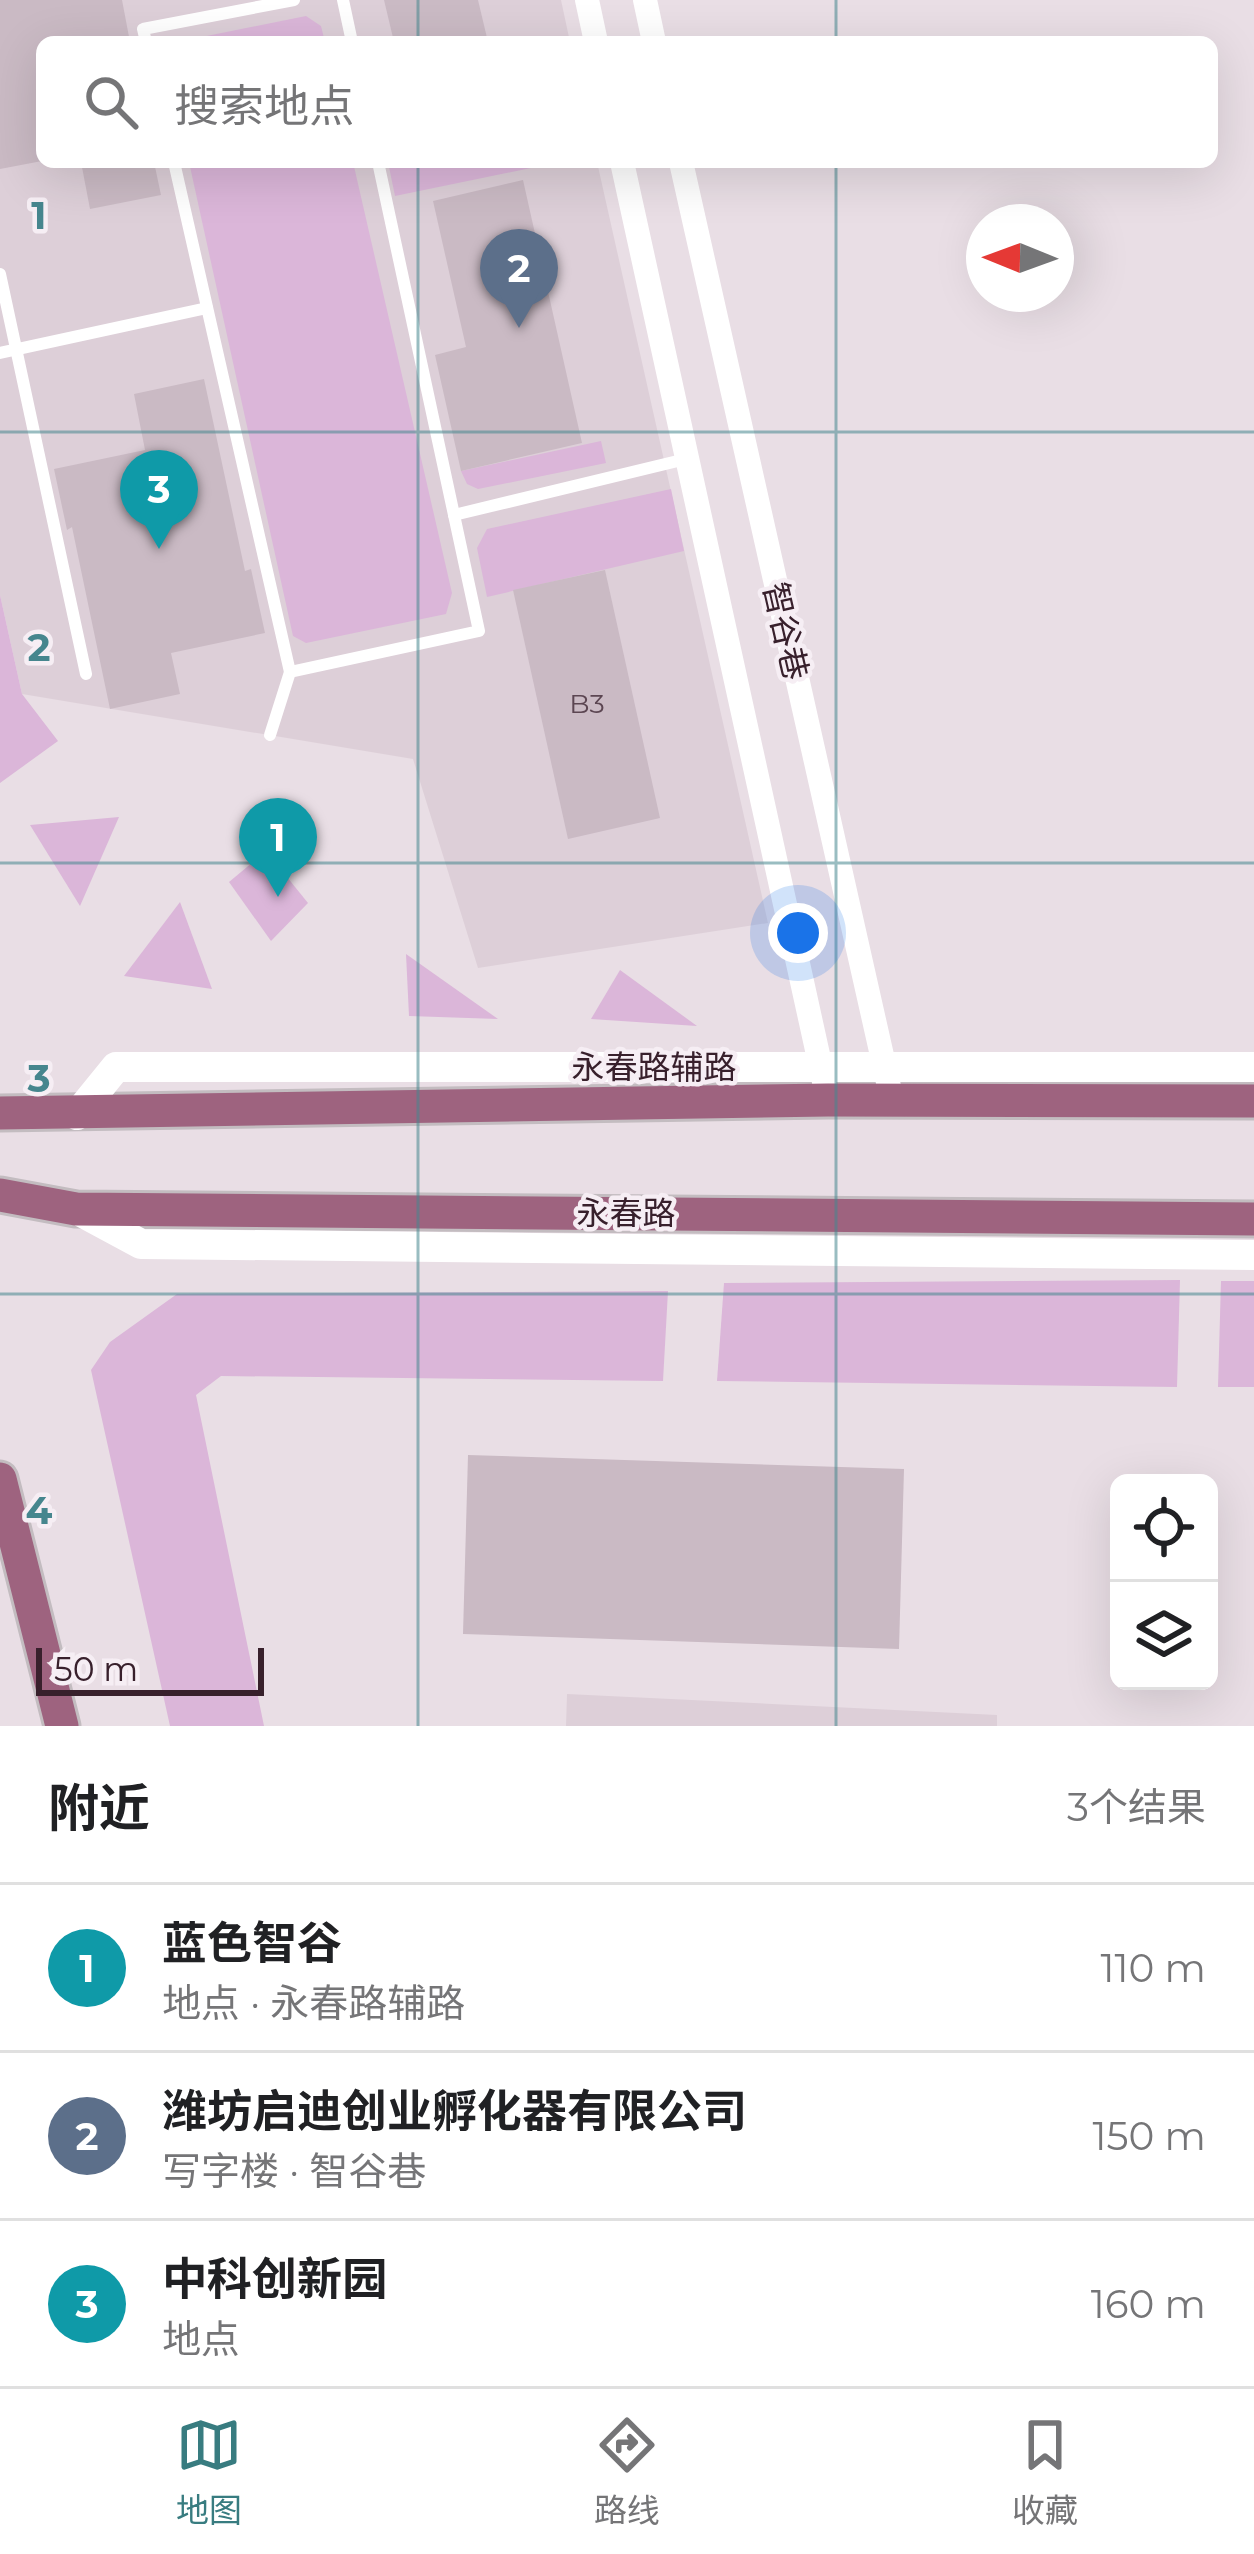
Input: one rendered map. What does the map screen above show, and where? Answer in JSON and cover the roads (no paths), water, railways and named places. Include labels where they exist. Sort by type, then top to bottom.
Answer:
[{"type":"main road","points":[[0,1113],[77,1114],[824,1084],[1254,1101]]},
{"type":"main road","name":"永春路","points":[[0,1195],[76,1209],[1254,1219]]},
{"type":"main road","points":[[0,1479],[62,1726]]},
{"type":"street","points":[[586,0],[595,36]]},
{"type":"street","points":[[645,0],[653,36]]},
{"type":"street","name":"智谷巷","points":[[623,168],[824,1084]]},
{"type":"street","name":"智谷巷","points":[[682,168],[888,1084]]},
{"type":"street","name":"永春路辅路","points":[[77,1114],[116,1067],[824,1084]]},
{"type":"street","points":[[888,1084],[1254,1067]]},
{"type":"street","points":[[76,1209],[141,1244],[1254,1255]]},
{"type":"lane","points":[[145,36],[143,29],[294,0]]},
{"type":"lane","points":[[343,0],[351,36]]},
{"type":"lane","points":[[174,168],[290,672],[270,735]]},
{"type":"lane","points":[[290,672],[479,631],[379,168]]},
{"type":"lane","points":[[0,274],[86,674]]},
{"type":"lane","points":[[0,353],[207,308]]},
{"type":"lane","points":[[454,515],[687,459]]},
{"type":"place","name":"潍坊启迪创业孵化器有限公司","points":[[519,328]]},
{"type":"place","name":"中科创新园","points":[[159,549]]},
{"type":"place","name":"蓝色智谷","points":[[278,897]]}]
